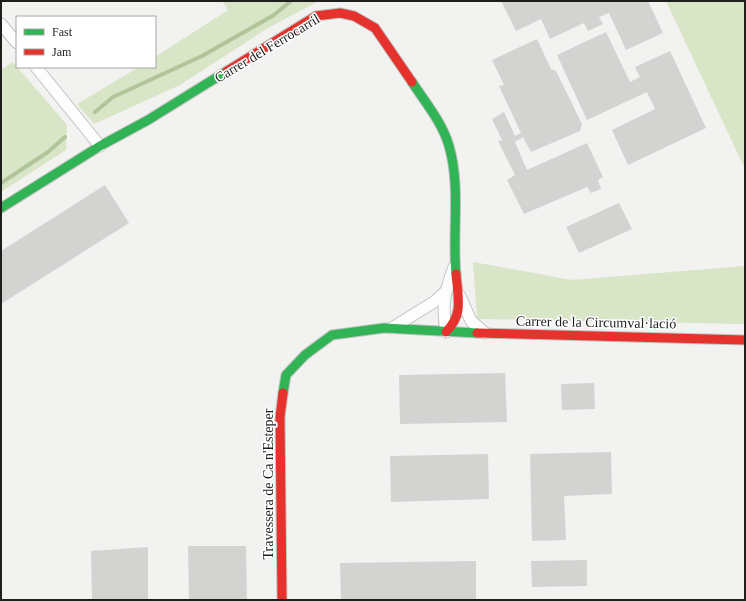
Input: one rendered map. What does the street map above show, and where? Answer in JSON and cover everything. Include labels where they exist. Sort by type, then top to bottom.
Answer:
[{"type":"street","name":"Carrer del Ferrocarril","points":[[1,208],[100,146],[148,120],[316,16],[328,12],[352,14],[364,19],[375,28],[438,121],[449,145],[454,171],[455,265],[459,293],[456,321],[446,332]]},
{"type":"street","points":[[1,24],[16,42]]},
{"type":"street","points":[[37,68],[100,146]]},
{"type":"street","name":"Carrer del Ferrocarril","points":[[446,332],[443,314],[444,292],[455,265]]},
{"type":"street","name":"Carrer del Ferrocarril","points":[[392,328],[434,302],[444,292]]},
{"type":"street","name":"Carrer del Ferrocarril","points":[[459,293],[471,321],[485,333]]},
{"type":"street","name":"Travessera de Ca n'Esteper","points":[[282,600],[280,417],[286,375],[305,354],[332,335],[392,328],[446,332]]},
{"type":"street","name":"Carrer de la Circumval·lació","points":[[446,332],[745,340]]},
{"type":"green space","points":[[222,1],[319,1],[268,28],[180,85],[94,124],[77,104],[137,68],[156,68],[156,56],[228,10]]},
{"type":"green space","points":[[666,1],[745,1],[745,169]]},
{"type":"green space","points":[[13,62],[16,68],[18,68],[67,125],[66,150],[1,192],[1,70]]},
{"type":"green space","points":[[473,262],[572,280],[745,266],[745,324],[477,319]]},
{"type":"building","points":[[501,1],[648,1],[663,33],[626,50],[609,13],[599,17],[603,24],[588,31],[584,23],[550,39],[541,19],[516,31]]},
{"type":"building","points":[[606,32],[630,82],[640,77],[635,67],[670,51],[706,128],[628,165],[612,130],[655,109],[647,92],[587,120],[557,55]]},
{"type":"building","points":[[537,39],[551,69],[556,71],[582,124],[580,131],[531,152],[523,137],[515,142],[527,170],[587,143],[603,177],[598,180],[601,189],[591,193],[587,187],[524,214],[507,180],[515,175],[498,141],[502,140],[492,119],[504,112],[515,136],[521,133],[499,86],[504,85],[492,60]]},
{"type":"building","points":[[105,185],[129,223],[1,304],[1,251]]},
{"type":"building","points":[[619,203],[632,229],[579,253],[566,227]]},
{"type":"building","points":[[505,373],[507,422],[400,424],[399,375]]},
{"type":"building","points":[[594,383],[595,409],[562,410],[561,384]]},
{"type":"building","points":[[611,452],[612,494],[564,496],[566,540],[532,541],[530,454]]},
{"type":"building","points":[[488,454],[489,499],[391,502],[390,456]]},
{"type":"building","points":[[188,546],[246,546],[247,600],[189,600]]},
{"type":"building","points":[[148,547],[148,600],[92,600],[91,551]]},
{"type":"building","points":[[587,560],[587,586],[532,587],[531,561]]},
{"type":"building","points":[[476,561],[476,600],[341,600],[340,563]]},
{"type":"waterway","points":[[95,112],[113,97],[202,56],[274,15],[291,1]]},
{"type":"waterway","points":[[1,183],[48,152],[65,137]]},
{"type":"traffic: fast","points":[[1,208],[100,146],[148,120],[227,71]]},
{"type":"traffic: fast","points":[[412,82],[433,112],[442,129],[446,137],[453,162],[455,177],[456,274]]},
{"type":"traffic: fast","points":[[283,393],[286,375],[305,355],[332,335],[384,328],[477,333]]},
{"type":"traffic: jam","points":[[227,71],[316,16],[340,13],[354,16],[375,28],[412,82]]},
{"type":"traffic: jam","points":[[446,332],[452,325],[458,312],[456,274]]},
{"type":"traffic: jam","points":[[477,333],[745,340]]},
{"type":"traffic: jam","points":[[282,600],[280,417],[283,393]]}]
